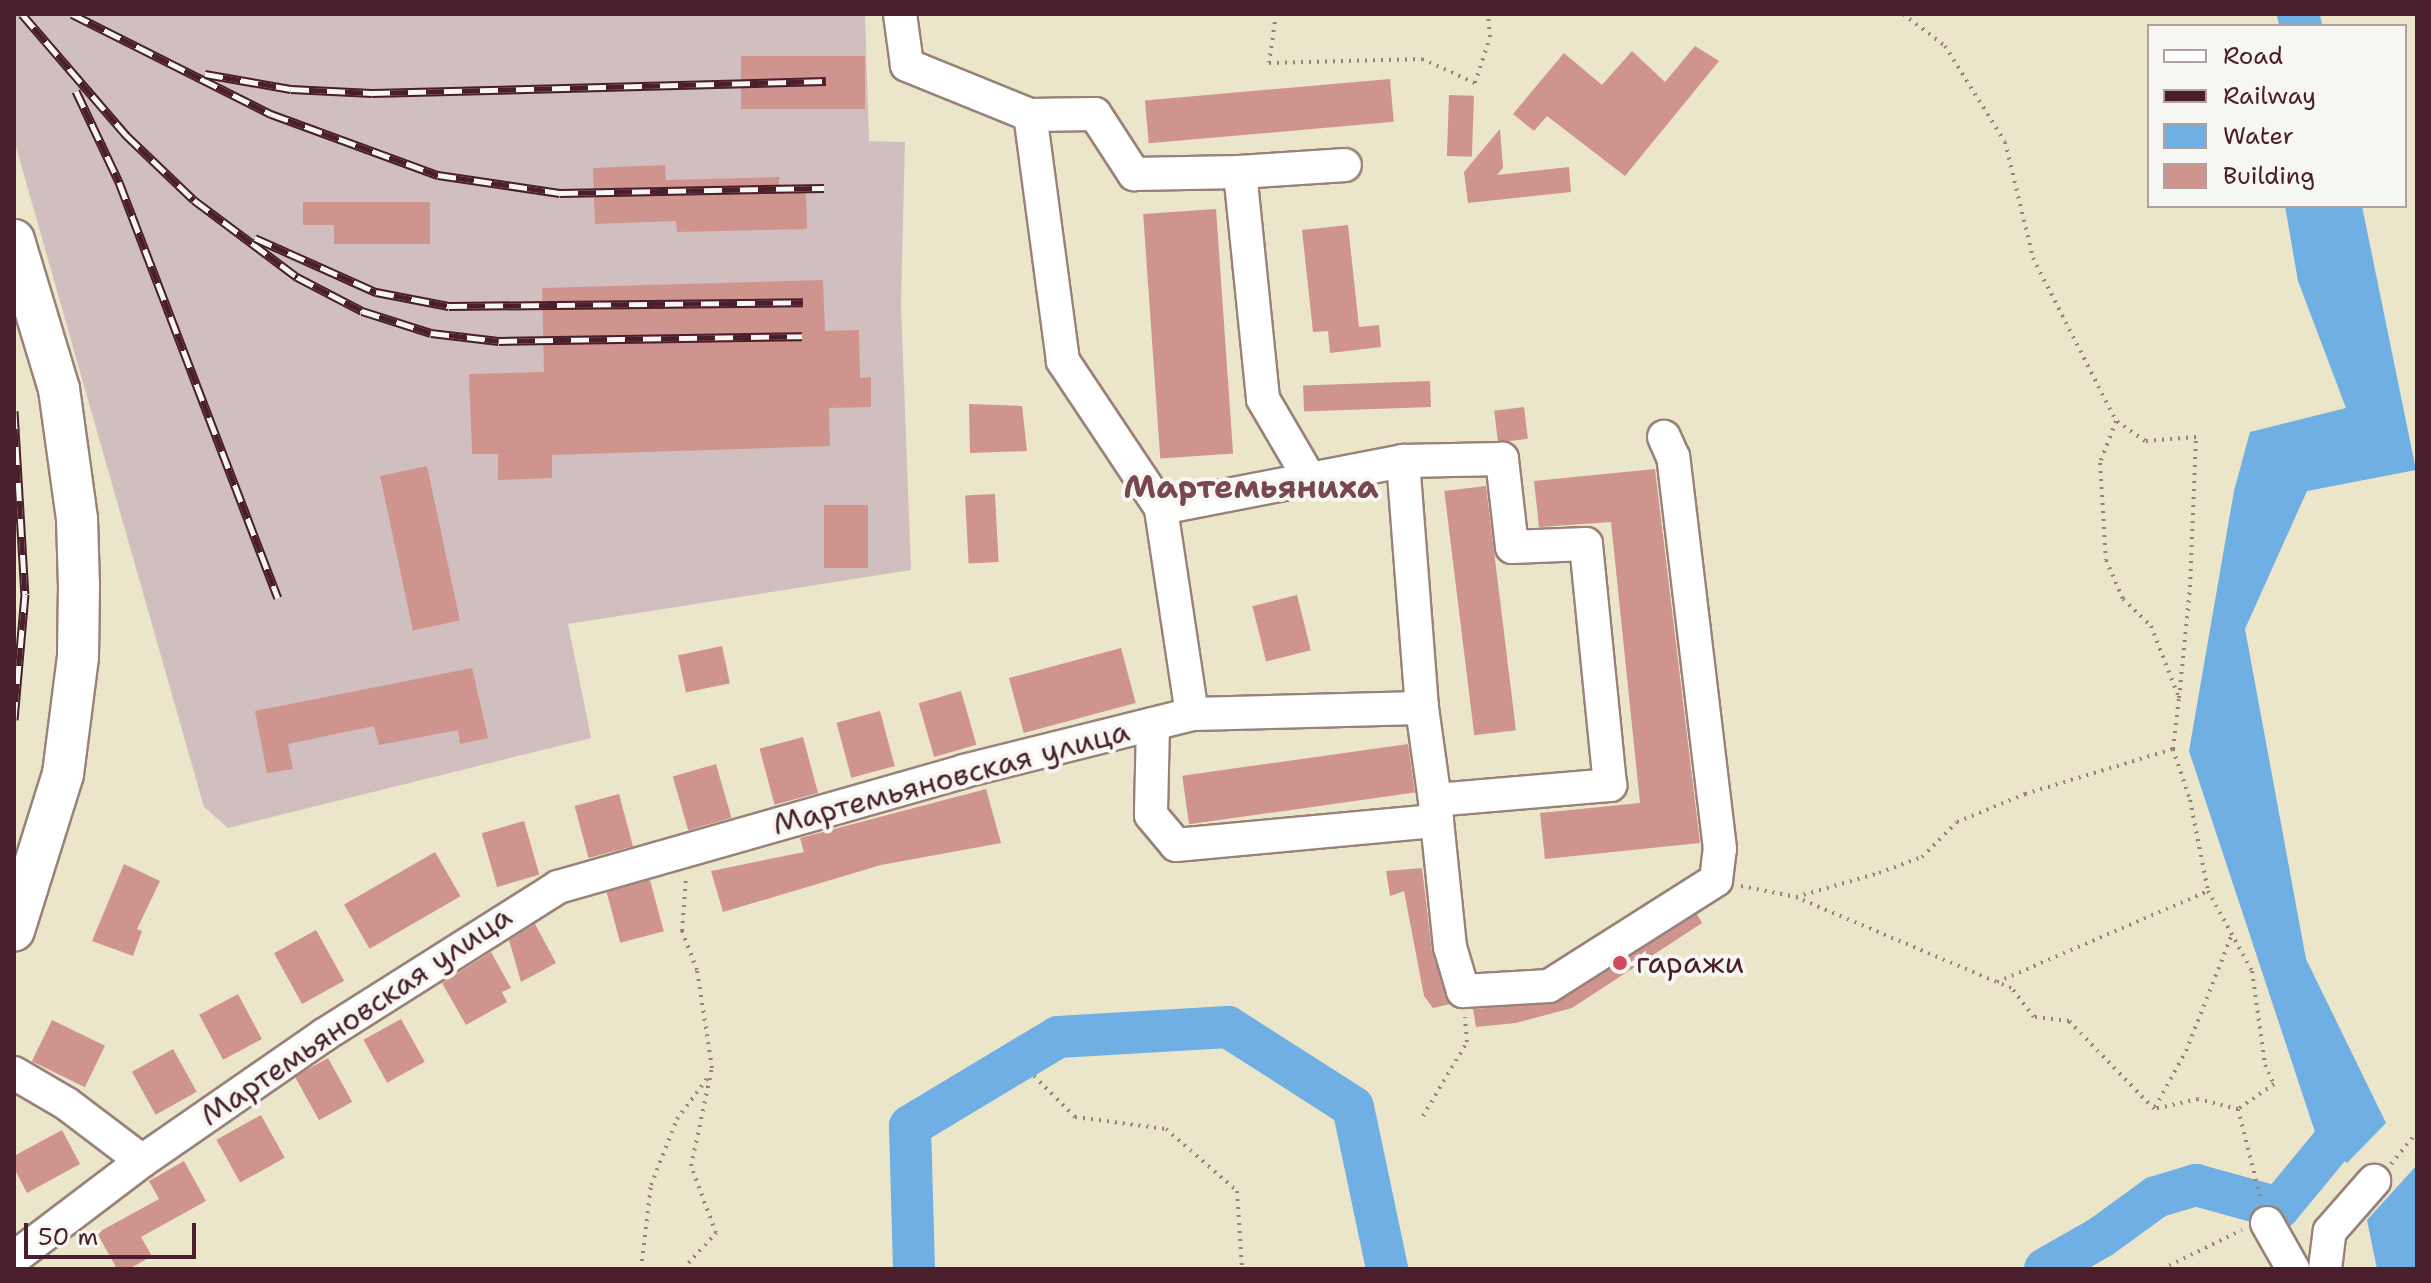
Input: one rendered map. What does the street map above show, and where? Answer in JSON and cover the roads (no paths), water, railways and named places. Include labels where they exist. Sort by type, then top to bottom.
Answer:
[{"type":"main road","points":[[14,240],[59,389],[76,505],[79,585],[78,657],[63,774],[14,930]]},
{"type":"street","points":[[900,14],[907,65],[1030,115],[1095,114],[1134,174],[1240,172],[1345,165]]},
{"type":"street","points":[[1030,115],[1063,361],[1161,508],[1192,714]]},
{"type":"street","points":[[1240,172],[1263,399],[1311,481]]},
{"type":"street","points":[[1403,461],[1422,708],[1450,947],[1463,991],[1549,986],[1716,880],[1720,849],[1673,457],[1664,437]]},
{"type":"street","points":[[1153,724],[1151,815],[1176,845],[1610,785],[1586,544],[1512,547],[1502,459],[1403,461],[1161,508]]},
{"type":"street","name":"Мартемьяновская улица","points":[[14,1258],[142,1161],[516,909],[558,887],[964,771],[1192,714],[1422,708]]},
{"type":"street","points":[[14,1073],[67,1104],[142,1161]]},
{"type":"street","points":[[2325,1269],[2330,1231],[2374,1181]]},
{"type":"street","points":[[2266,1219],[2293,1269]]},
{"type":"water","points":[[2285,208],[2362,208],[2416,470],[2307,491],[2245,629],[2306,959],[2386,1123],[2347,1163],[2315,1132],[2189,751],[2234,491],[2250,432],[2346,408],[2298,281]]},
{"type":"water","points":[[2417,1165],[2417,1269],[2377,1269],[2367,1220]]},
{"type":"waterway","points":[[2298,14],[2300,24]]},
{"type":"waterway","points":[[914,1269],[910,1126],[1058,1037],[1228,1027],[1353,1107],[1387,1269]]},
{"type":"waterway","points":[[2045,1269],[2101,1237],[2156,1197],[2196,1185],[2279,1208],[2340,1134],[2327,1094]]},
{"type":"railway","points":[[22,14],[126,135],[194,200],[297,277],[362,311],[431,333],[499,341],[802,336]]},
{"type":"railway","points":[[72,14],[271,114],[438,175],[560,193],[824,188]]},
{"type":"railway","points":[[205,74],[291,89],[372,93],[826,81]]},
{"type":"railway","points":[[76,91],[119,182],[278,598]]},
{"type":"railway","points":[[255,238],[376,292],[449,306],[803,302]]},
{"type":"railway","points":[[14,411],[25,594],[14,720]]},
{"type":"place","name":"гаражи","points":[[1620,963]]},
{"type":"district","name":"Мартемьяниха","points":[[1251,487]]}]
